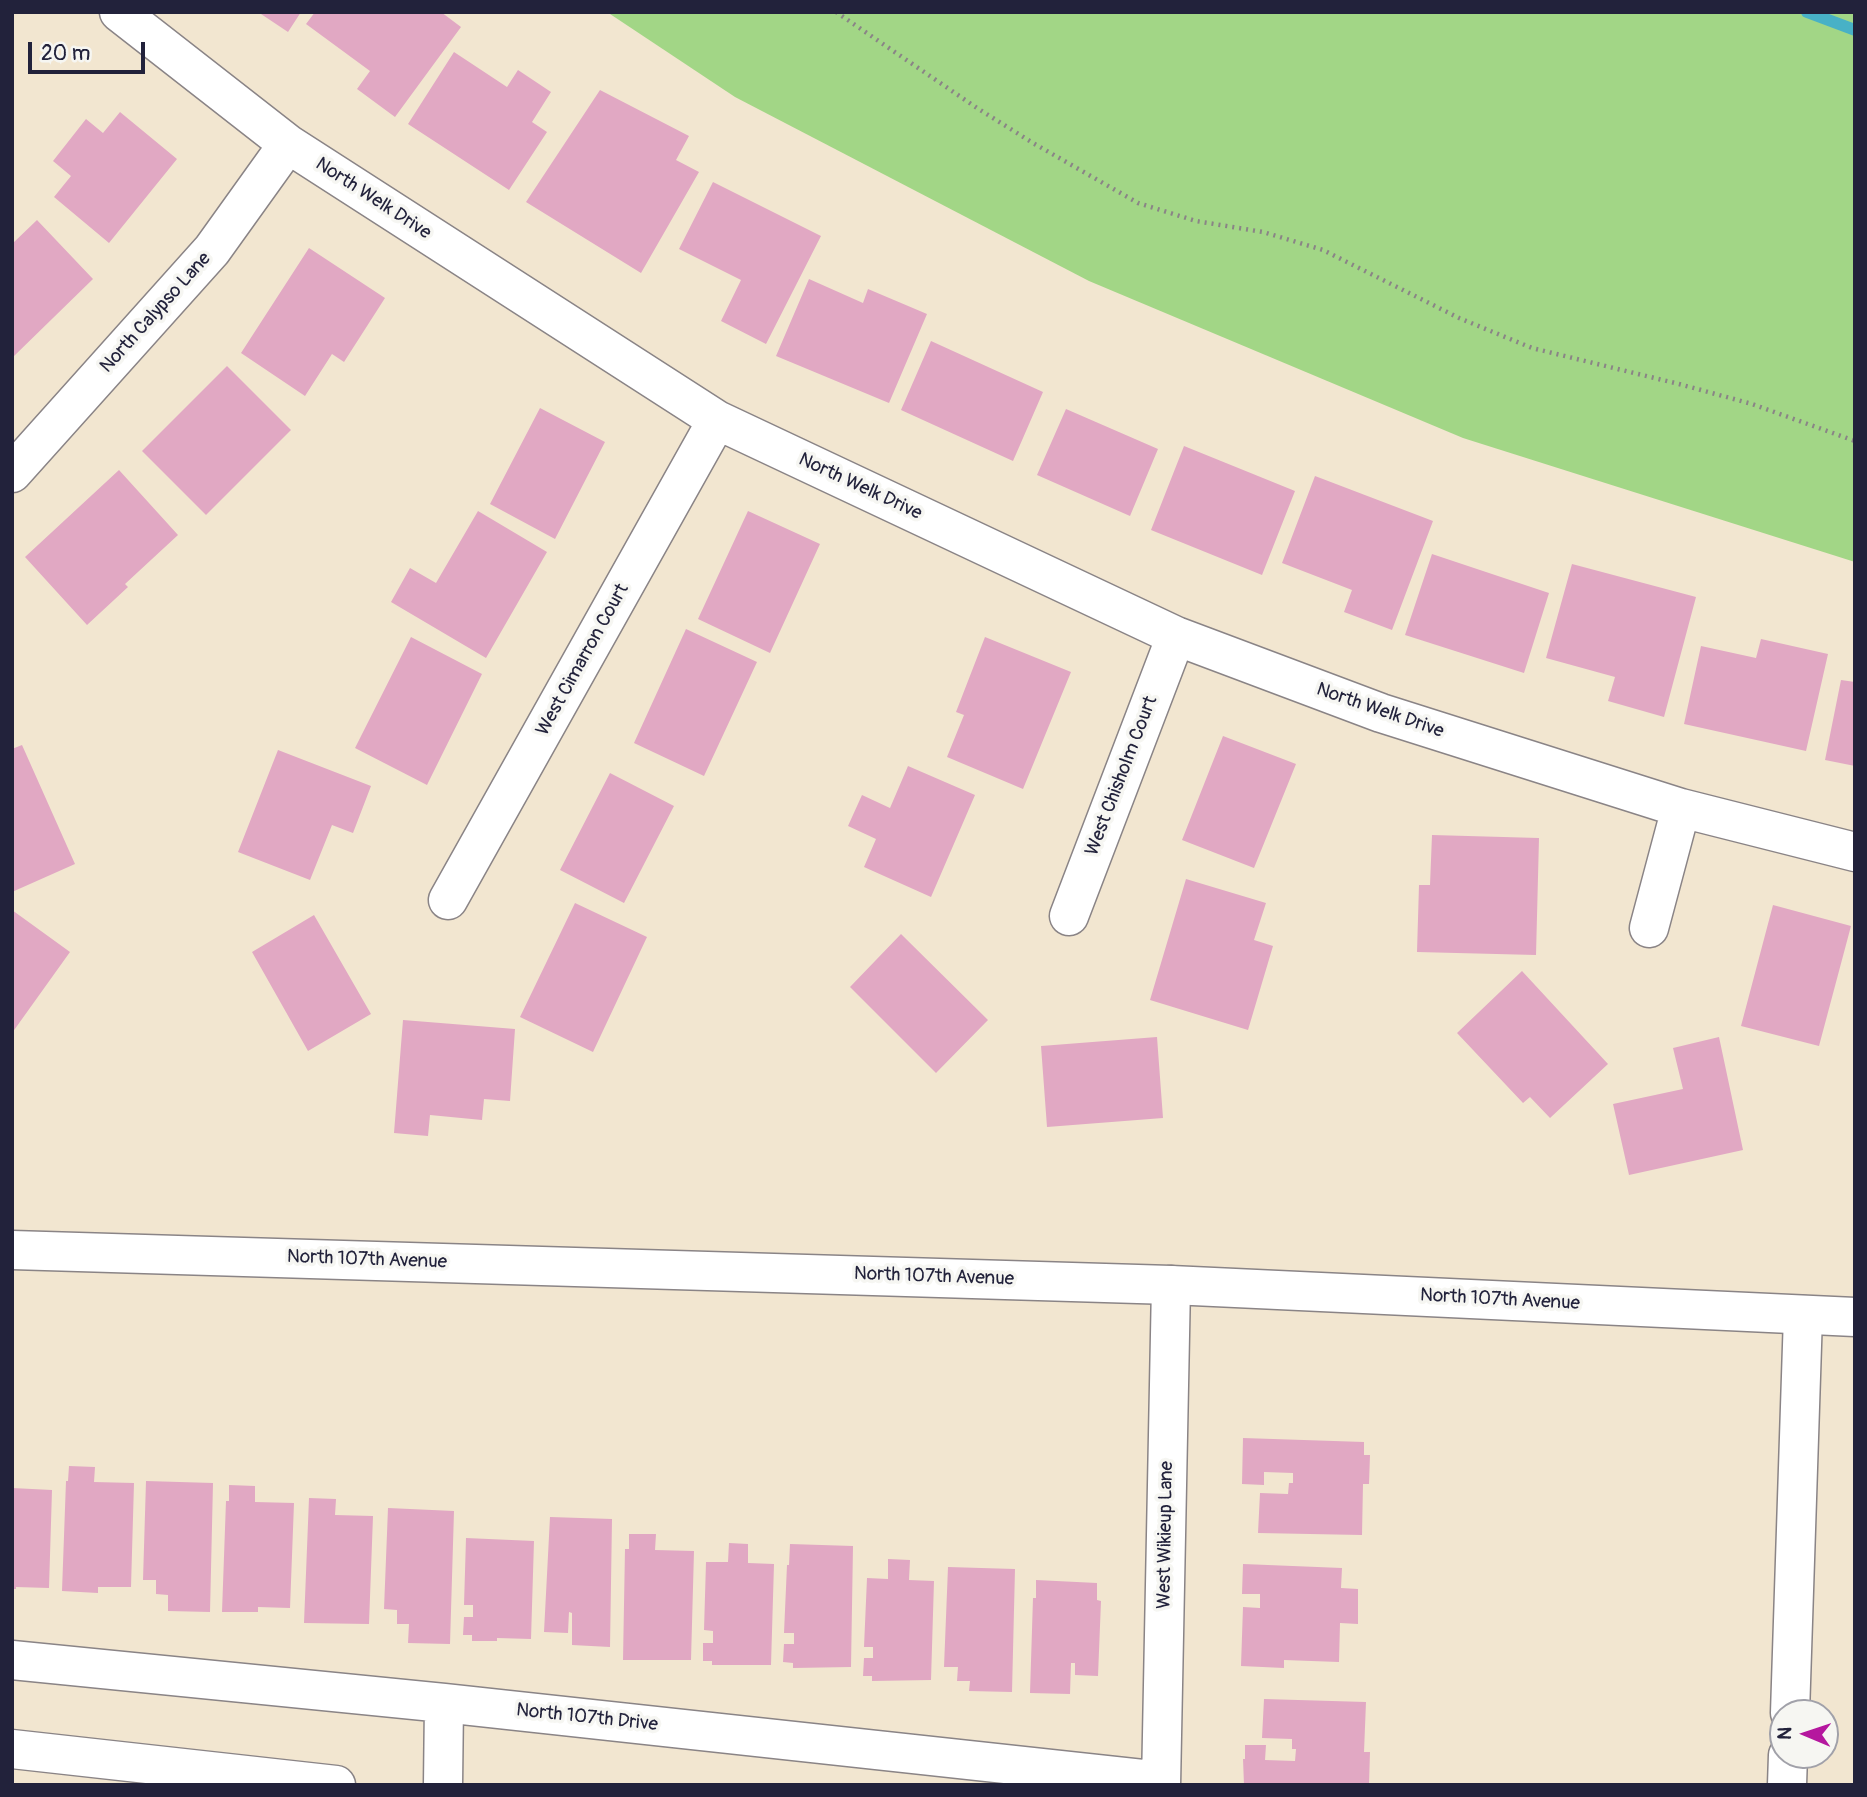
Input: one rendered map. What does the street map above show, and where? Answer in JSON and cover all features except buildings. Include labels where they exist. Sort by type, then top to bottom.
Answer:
[{"type":"street","name":"North Welk Drive","points":[[119,12],[288,144],[717,420],[1176,636],[1381,713],[1681,808],[1855,852]]},
{"type":"street","name":"North Calypso Lane","points":[[12,473],[212,250],[288,144]]},
{"type":"street","name":"West Cimarron Court","points":[[449,900],[717,420]]},
{"type":"street","name":"West Chisholm Court","points":[[1069,916],[1176,636]]},
{"type":"street","points":[[1649,928],[1681,808]]},
{"type":"street","name":"North 107th Avenue","points":[[12,1250],[1171,1284],[1855,1317]]},
{"type":"street","name":"West Wikieup Lane","points":[[1161,1783],[1171,1284]]},
{"type":"street","points":[[1790,1699],[1804,1315]]},
{"type":"street","name":"North 107th Drive","points":[[12,1660],[444,1703],[1161,1783]]},
{"type":"street","points":[[443,1785],[444,1703]]},
{"type":"street","points":[[12,1749],[335,1785]]},
{"type":"path","points":[[836,12],[914,67],[1022,136],[1138,203],[1196,221],[1263,232],[1323,250],[1459,318],[1532,348],[1740,401],[1855,441]]},
{"type":"green space","points":[[607,12],[1855,12],[1855,562],[1463,438],[1089,281],[735,97]]},
{"type":"waterway","points":[[1807,12],[1855,30]]}]
